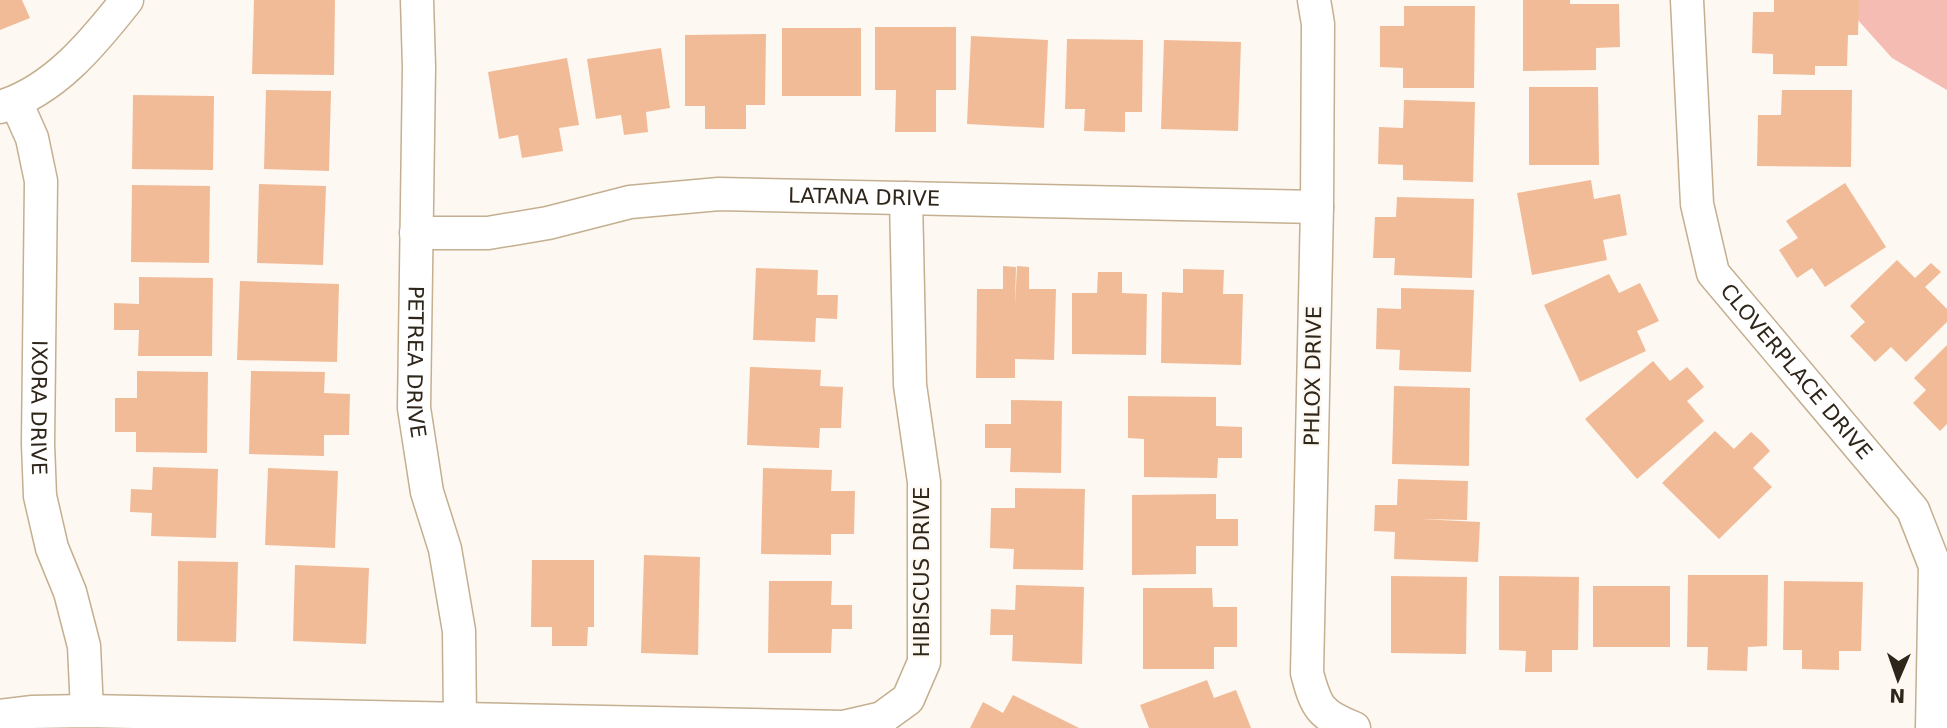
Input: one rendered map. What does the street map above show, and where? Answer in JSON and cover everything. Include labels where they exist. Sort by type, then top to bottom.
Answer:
[{"type":"street","points":[[8,105],[60,74],[102,31],[127,0]]},
{"type":"street","name":"PETREA DRIVE","points":[[416,0],[419,67],[414,408],[427,492],[445,549],[459,631],[460,719]]},
{"type":"street","name":"PHLOX DRIVE","points":[[1314,0],[1318,24],[1317,207],[1307,673],[1314,701],[1332,719],[1354,728]]},
{"type":"street","name":"CLOVERPLACE DRIVE","points":[[1687,0],[1697,204],[1713,273],[1913,510],[1935,566],[1932,728]]},
{"type":"street","name":"IXORA DRIVE","points":[[8,105],[32,138],[41,181],[38,444],[40,496],[52,548],[71,592],[84,646],[87,711]]},
{"type":"street","name":"LATANA DRIVE","points":[[416,233],[488,233],[548,223],[630,202],[719,194],[1317,207]]},
{"type":"street","name":"HIBISCUS DRIVE","points":[[0,716],[31,712],[87,711],[843,727],[882,719],[908,699],[924,662],[924,482],[911,385],[906,198]]},
{"type":"shaded area","points":[[1840,0],[1947,0],[1947,90],[1892,58]]},
{"type":"building","points":[[0,0],[22,0],[30,18],[0,30]]},
{"type":"building","points":[[254,0],[335,0],[334,75],[252,74]]},
{"type":"building","points":[[1523,0],[1619,4],[1620,47],[1596,48],[1596,70],[1523,71]]},
{"type":"building","points":[[1774,0],[1859,0],[1858,35],[1848,35],[1847,66],[1815,66],[1815,75],[1773,74],[1773,54],[1752,53],[1753,12],[1774,12]]},
{"type":"building","points":[[1404,6],[1475,6],[1474,88],[1403,88],[1403,68],[1380,67],[1380,26],[1404,26]]},
{"type":"building","points":[[875,27],[956,27],[956,90],[936,90],[936,132],[895,132],[896,90],[875,90]]},
{"type":"building","points":[[782,28],[861,28],[861,96],[782,96]]},
{"type":"building","points":[[766,34],[765,105],[746,105],[746,129],[705,129],[705,106],[685,106],[685,35]]},
{"type":"building","points":[[971,36],[1048,40],[1044,128],[967,124]]},
{"type":"building","points":[[1067,39],[1143,40],[1142,112],[1125,112],[1125,132],[1084,131],[1085,109],[1065,109]]},
{"type":"building","points":[[1164,40],[1241,42],[1238,131],[1161,129]]},
{"type":"building","points":[[661,48],[670,108],[646,112],[648,132],[624,135],[621,115],[596,119],[587,59]]},
{"type":"building","points":[[567,58],[579,125],[559,128],[563,151],[522,158],[518,135],[499,139],[488,72]]},
{"type":"building","points":[[1529,87],[1598,87],[1599,165],[1529,165]]},
{"type":"building","points":[[266,90],[331,91],[329,171],[264,169]]},
{"type":"building","points":[[1782,90],[1852,90],[1851,167],[1757,166],[1758,115],[1781,115]]},
{"type":"building","points":[[133,95],[214,96],[213,170],[132,169]]},
{"type":"building","points":[[1404,100],[1475,102],[1473,182],[1403,180],[1403,165],[1378,164],[1379,127],[1403,128]]},
{"type":"building","points":[[1591,180],[1594,199],[1620,194],[1627,235],[1603,240],[1607,260],[1532,275],[1517,193]]},
{"type":"building","points":[[1845,183],[1886,247],[1825,287],[1812,268],[1797,278],[1779,250],[1798,238],[1786,221]]},
{"type":"building","points":[[259,184],[326,186],[323,265],[257,263]]},
{"type":"building","points":[[132,185],[210,186],[209,263],[131,262]]},
{"type":"building","points":[[1397,197],[1474,199],[1472,278],[1394,275],[1395,258],[1373,258],[1375,217],[1396,217]]},
{"type":"building","points":[[1897,260],[1915,278],[1931,263],[1941,272],[1925,287],[1947,309],[1947,322],[1906,362],[1891,347],[1875,362],[1850,336],[1865,322],[1850,306]]},
{"type":"building","points":[[1003,266],[1016,267],[1015,306],[1017,266],[1029,267],[1029,289],[1056,289],[1054,360],[1015,359],[1015,378],[976,378],[977,289],[1003,289]]},
{"type":"building","points":[[756,268],[818,270],[817,295],[838,295],[837,319],[816,318],[815,342],[753,340]]},
{"type":"building","points":[[1183,269],[1224,270],[1223,294],[1243,294],[1241,365],[1161,363],[1162,292],[1183,293]]},
{"type":"building","points":[[1098,272],[1122,272],[1122,293],[1147,294],[1146,355],[1072,354],[1072,293],[1097,293]]},
{"type":"building","points":[[1609,274],[1619,293],[1640,283],[1659,321],[1637,331],[1646,351],[1580,382],[1544,305]]},
{"type":"building","points":[[139,277],[213,278],[212,356],[138,356],[139,330],[114,330],[114,303],[139,304]]},
{"type":"building","points":[[240,281],[339,284],[337,362],[237,360]]},
{"type":"building","points":[[1401,288],[1474,290],[1471,372],[1399,370],[1400,350],[1376,349],[1377,308],[1401,309]]},
{"type":"building","points":[[1947,345],[1947,424],[1940,431],[1913,403],[1926,390],[1914,378]]},
{"type":"building","points":[[1653,361],[1670,381],[1687,367],[1695,376],[1704,387],[1687,401],[1704,421],[1637,479],[1585,419]]},
{"type":"building","points":[[750,367],[821,370],[820,386],[843,387],[841,428],[820,428],[819,448],[747,445]]},
{"type":"building","points":[[137,371],[208,372],[207,453],[136,452],[136,432],[115,432],[115,398],[137,398]]},
{"type":"building","points":[[251,371],[325,372],[324,393],[350,394],[349,435],[324,435],[324,456],[249,454]]},
{"type":"building","points":[[1394,386],[1470,388],[1469,466],[1392,464]]},
{"type":"building","points":[[1128,396],[1216,397],[1216,426],[1242,427],[1242,458],[1218,458],[1217,478],[1144,477],[1144,439],[1128,438]]},
{"type":"building","points":[[1011,400],[1062,401],[1061,473],[1010,472],[1011,448],[985,448],[985,424],[1011,424]]},
{"type":"building","points":[[1715,431],[1734,449],[1751,432],[1761,441],[1770,451],[1753,468],[1772,487],[1719,539],[1662,483]]},
{"type":"building","points":[[153,467],[218,469],[216,538],[151,536],[152,513],[130,512],[131,489],[152,490]]},
{"type":"building","points":[[268,468],[338,471],[335,548],[265,545]]},
{"type":"building","points":[[763,468],[832,470],[831,491],[855,491],[854,534],[831,534],[831,555],[761,554]]},
{"type":"building","points":[[1398,479],[1468,481],[1467,520],[1420,519],[1480,522],[1478,562],[1394,559],[1395,532],[1374,531],[1375,505],[1397,505]]},
{"type":"building","points":[[1015,488],[1085,489],[1083,570],[1013,569],[1014,549],[990,548],[991,508],[1015,508]]},
{"type":"building","points":[[1216,494],[1216,519],[1238,519],[1238,546],[1196,546],[1196,574],[1132,575],[1132,495]]},
{"type":"building","points":[[644,555],[700,557],[698,655],[641,653]]},
{"type":"building","points":[[532,560],[594,560],[594,627],[588,627],[587,646],[552,646],[552,627],[531,627]]},
{"type":"building","points":[[178,561],[238,562],[236,642],[177,641]]},
{"type":"building","points":[[295,565],[369,568],[366,644],[293,641]]},
{"type":"building","points":[[1688,575],[1768,575],[1767,646],[1748,647],[1747,671],[1707,670],[1708,647],[1687,647]]},
{"type":"building","points":[[1391,576],[1467,577],[1466,654],[1391,653]]},
{"type":"building","points":[[1499,576],[1579,577],[1578,650],[1552,650],[1552,672],[1525,672],[1526,651],[1499,650]]},
{"type":"building","points":[[769,581],[832,581],[831,605],[852,605],[852,629],[832,629],[831,653],[768,653]]},
{"type":"building","points":[[1784,581],[1863,582],[1861,651],[1839,651],[1839,670],[1802,669],[1802,650],[1783,650]]},
{"type":"building","points":[[1016,585],[1084,587],[1082,664],[1012,661],[1013,635],[990,635],[991,609],[1015,610]]},
{"type":"building","points":[[1593,586],[1670,586],[1670,647],[1593,647]]},
{"type":"building","points":[[1143,588],[1212,588],[1213,607],[1237,607],[1237,647],[1214,647],[1214,669],[1143,669]]},
{"type":"building","points":[[1207,680],[1214,698],[1236,690],[1251,728],[1149,728],[1140,705]]},
{"type":"building","points":[[1013,695],[1079,728],[970,728],[983,702],[1003,713]]}]
